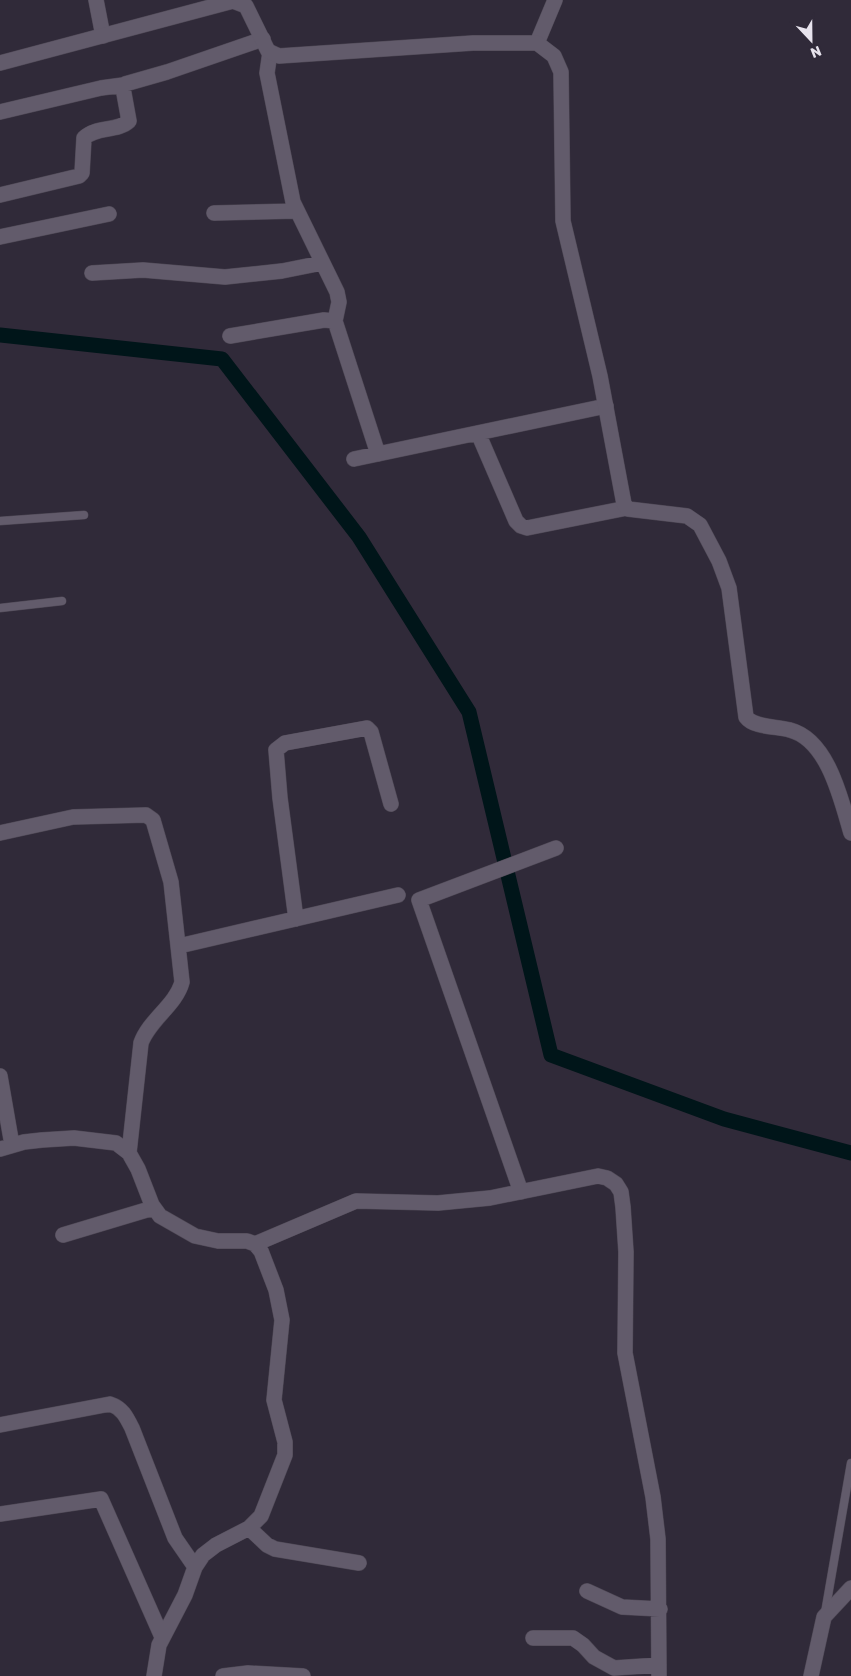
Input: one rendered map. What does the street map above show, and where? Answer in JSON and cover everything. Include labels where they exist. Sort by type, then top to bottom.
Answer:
[{"type":"street","points":[[96,0],[103,36]]},
{"type":"street","points":[[537,43],[555,0]]},
{"type":"street","points":[[0,63],[233,1],[242,2],[246,6],[266,46],[267,73],[296,211],[339,297],[335,321],[378,454]]},
{"type":"street","points":[[266,46],[279,56],[473,43],[537,43],[554,56],[561,72],[563,221],[606,406],[624,504],[627,508]]},
{"type":"street","points":[[0,112],[101,88],[123,85],[266,46]]},
{"type":"street","points":[[0,195],[80,176],[82,173],[84,138],[90,132],[124,124],[129,121],[123,85]]},
{"type":"street","points":[[214,213],[296,211]]},
{"type":"street","points":[[0,237],[109,214]]},
{"type":"street","points":[[92,273],[143,270],[225,277],[282,271],[322,263]]},
{"type":"street","points":[[230,336],[324,320],[335,321]]},
{"type":"street","points":[[354,459],[606,406]]},
{"type":"street","points":[[478,433],[516,521],[521,526],[527,528],[627,508],[687,516],[700,525],[719,561],[729,588],[746,717],[752,722],[790,730],[810,739],[820,753],[837,788],[851,833]]},
{"type":"street","points":[[296,919],[280,798],[276,750],[278,747],[285,743],[368,728],[371,732],[391,804]]},
{"type":"street","points":[[0,834],[73,817],[150,817],[170,875],[182,984],[145,1034],[141,1043],[129,1153]]},
{"type":"street","points":[[521,1192],[419,900],[556,848]]},
{"type":"street","points":[[179,946],[398,895]]},
{"type":"street","points":[[0,1076],[6,1147],[50,1140],[105,1140],[116,1143],[129,1153],[153,1208],[165,1220],[195,1236],[218,1241],[247,1241],[255,1244],[261,1251],[280,1306],[282,1320],[274,1400],[285,1442],[285,1454],[261,1516],[250,1528],[216,1545],[203,1555],[195,1567],[182,1604],[158,1645],[154,1676]]},
{"type":"street","points":[[255,1244],[356,1201],[438,1203],[490,1198],[598,1176],[608,1178],[616,1184],[620,1192],[626,1252],[625,1352],[653,1497],[658,1540],[659,1670],[614,1668],[594,1657],[583,1645],[573,1638],[533,1638]]},
{"type":"street","points":[[64,1235],[153,1208]]},
{"type":"street","points":[[0,1425],[110,1404],[118,1407],[125,1414],[132,1428],[175,1538],[195,1567]]},
{"type":"street","points":[[0,1514],[101,1499],[162,1637]]},
{"type":"street","points":[[250,1528],[267,1545],[275,1549],[358,1563]]},
{"type":"street","points":[[811,1676],[824,1617],[851,1588]]},
{"type":"street","points":[[587,1591],[622,1607],[660,1609]]},
{"type":"street","points":[[223,1676],[248,1673],[303,1676]]},
{"type":"lane","points":[[0,521],[84,515]]},
{"type":"lane","points":[[0,608],[62,601]]},
{"type":"lane","points":[[824,1617],[851,1463]]},
{"type":"waterway","points":[[0,335],[222,359],[359,537],[469,712],[551,1055],[724,1119],[851,1153]]}]
